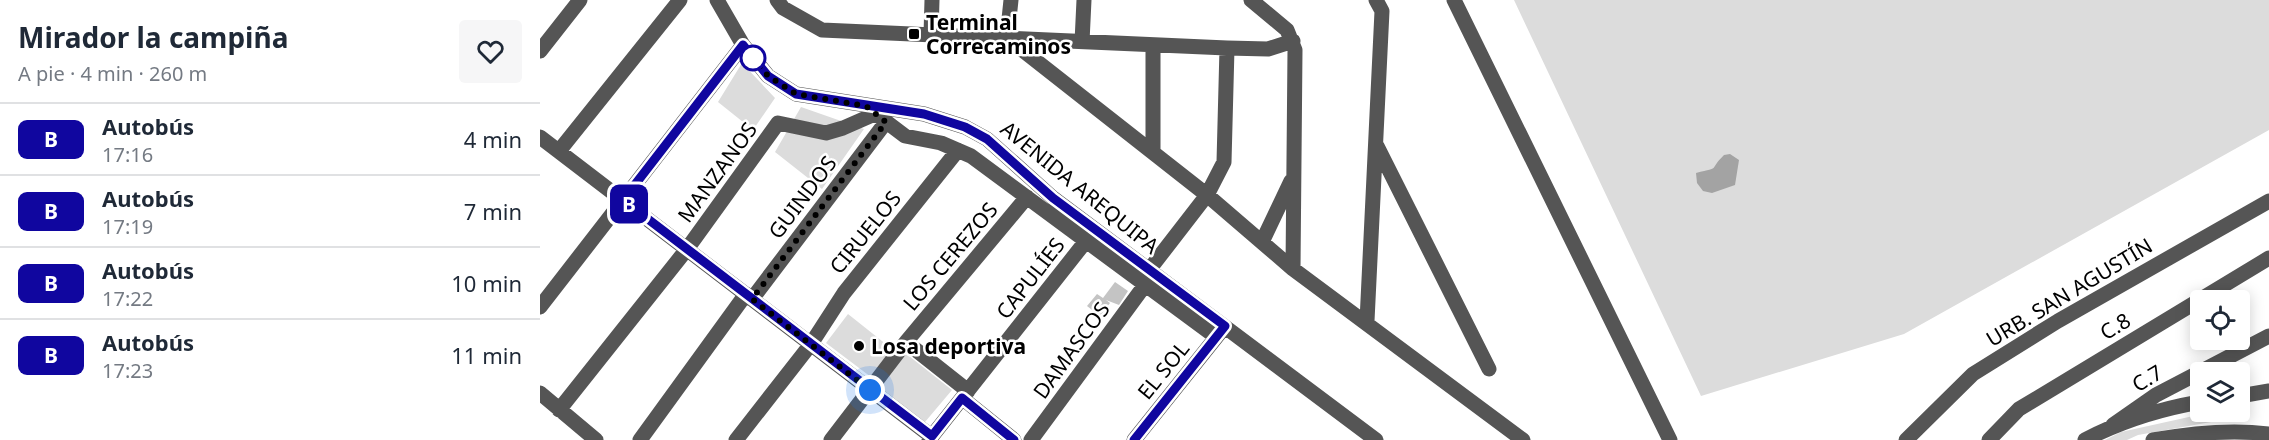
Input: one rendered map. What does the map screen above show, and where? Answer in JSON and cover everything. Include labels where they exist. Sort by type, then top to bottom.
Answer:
[{"type":"street","points":[[540,51],[580,0]]},
{"type":"street","points":[[559,151],[680,0]]},
{"type":"street","name":"AVENIDA AREQUIPA","points":[[717,0],[743,45],[768,76],[796,94],[876,114],[924,114],[965,127],[987,139],[1147,277],[1221,332],[1376,440]]},
{"type":"street","points":[[777,0],[783,8],[822,30],[1268,49],[1293,41]]},
{"type":"street","points":[[931,35],[932,0]]},
{"type":"street","points":[[1007,38],[1011,0]]},
{"type":"street","points":[[1082,42],[1084,0]]},
{"type":"street","points":[[1251,0],[1287,30],[1293,41],[1293,269]]},
{"type":"street","points":[[1367,321],[1382,11],[1376,0]]},
{"type":"street","points":[[1454,0],[1670,440]]},
{"type":"street","points":[[1007,38],[1207,195],[1293,269],[1367,321],[1523,440]]},
{"type":"street","points":[[540,307],[743,45]]},
{"type":"street","points":[[1153,45],[1153,152]]},
{"type":"street","name":"DAMASCOS","points":[[1031,440],[1207,195],[1224,162],[1227,48]]},
{"type":"street","points":[[876,114],[905,136],[941,143],[971,156],[1086,241],[1147,277]]},
{"type":"street","name":"MANZANOS","points":[[559,410],[687,249],[778,123],[826,133],[876,114]]},
{"type":"street","name":"GUINDOS","points":[[640,440],[749,296],[876,114]]},
{"type":"street","points":[[540,137],[749,296],[930,438]]},
{"type":"street","points":[[1377,146],[1489,369]]},
{"type":"street","name":"CIRUELOS","points":[[736,440],[811,344],[844,293],[958,150]]},
{"type":"street","points":[[1262,242],[1294,175]]},
{"type":"street","name":"LOS CEREZOS","points":[[831,440],[906,342],[1027,197]]},
{"type":"street","name":"URB. SAN AGUSTÍN","points":[[1906,440],[1974,374],[2058,321],[2269,201]]},
{"type":"street","name":"CAPULÍES","points":[[930,438],[1086,241]]},
{"type":"street","name":"C.8","points":[[1989,440],[2019,409],[2269,258]]},
{"type":"street","name":"EL SOL","points":[[1134,440],[1221,332]]},
{"type":"street","name":"C.7","points":[[2112,425],[2156,395],[2269,336]]},
{"type":"street","points":[[906,342],[1014,440]]},
{"type":"street","points":[[2250,394],[2269,391]]},
{"type":"street","points":[[540,393],[596,440]]},
{"type":"street","points":[[2085,440],[2112,425],[2190,404]]},
{"type":"street","points":[[2153,440],[2188,434],[2241,430],[2269,434]]},
{"type":"shaded area","points":[[1514,0],[2269,0],[2269,130],[1904,334],[1701,396]]},
{"type":"shaded area","points":[[742,63],[775,98],[753,130],[718,102]]},
{"type":"shaded area","points":[[801,107],[864,129],[822,189],[775,152]]},
{"type":"shaded area","points":[[1730,154],[1739,160],[1735,185],[1712,193],[1703,191],[1697,183],[1696,173],[1714,168],[1724,155]]},
{"type":"shaded area","name":"Losa deportiva","points":[[848,314],[892,349],[871,377],[826,343]]},
{"type":"shaded area","points":[[904,352],[952,390],[925,422],[877,387]]},
{"type":"shaded area","points":[[2190,417],[2190,422],[2211,422],[2138,435],[2127,440],[2105,440],[2121,432]]},
{"type":"building","points":[[1115,282],[1128,291],[1119,305],[1106,300],[1110,303],[1100,316],[1087,306],[1097,294],[1103,298]]},
{"type":"bus line","name":"B","points":[[1014,440],[962,398],[932,436],[623,200],[743,45],[768,76],[796,94],[924,114],[965,127],[987,139],[1053,198],[1225,326],[1134,440]]},
{"type":"place","name":"Terminal Correcaminos","points":[[914,34]]},
{"type":"place","name":"Losa deportiva","points":[[859,346]]},
{"type":"route","points":[[753,58],[768,76],[796,94],[866,106],[886,122],[752,299],[870,390]]}]
